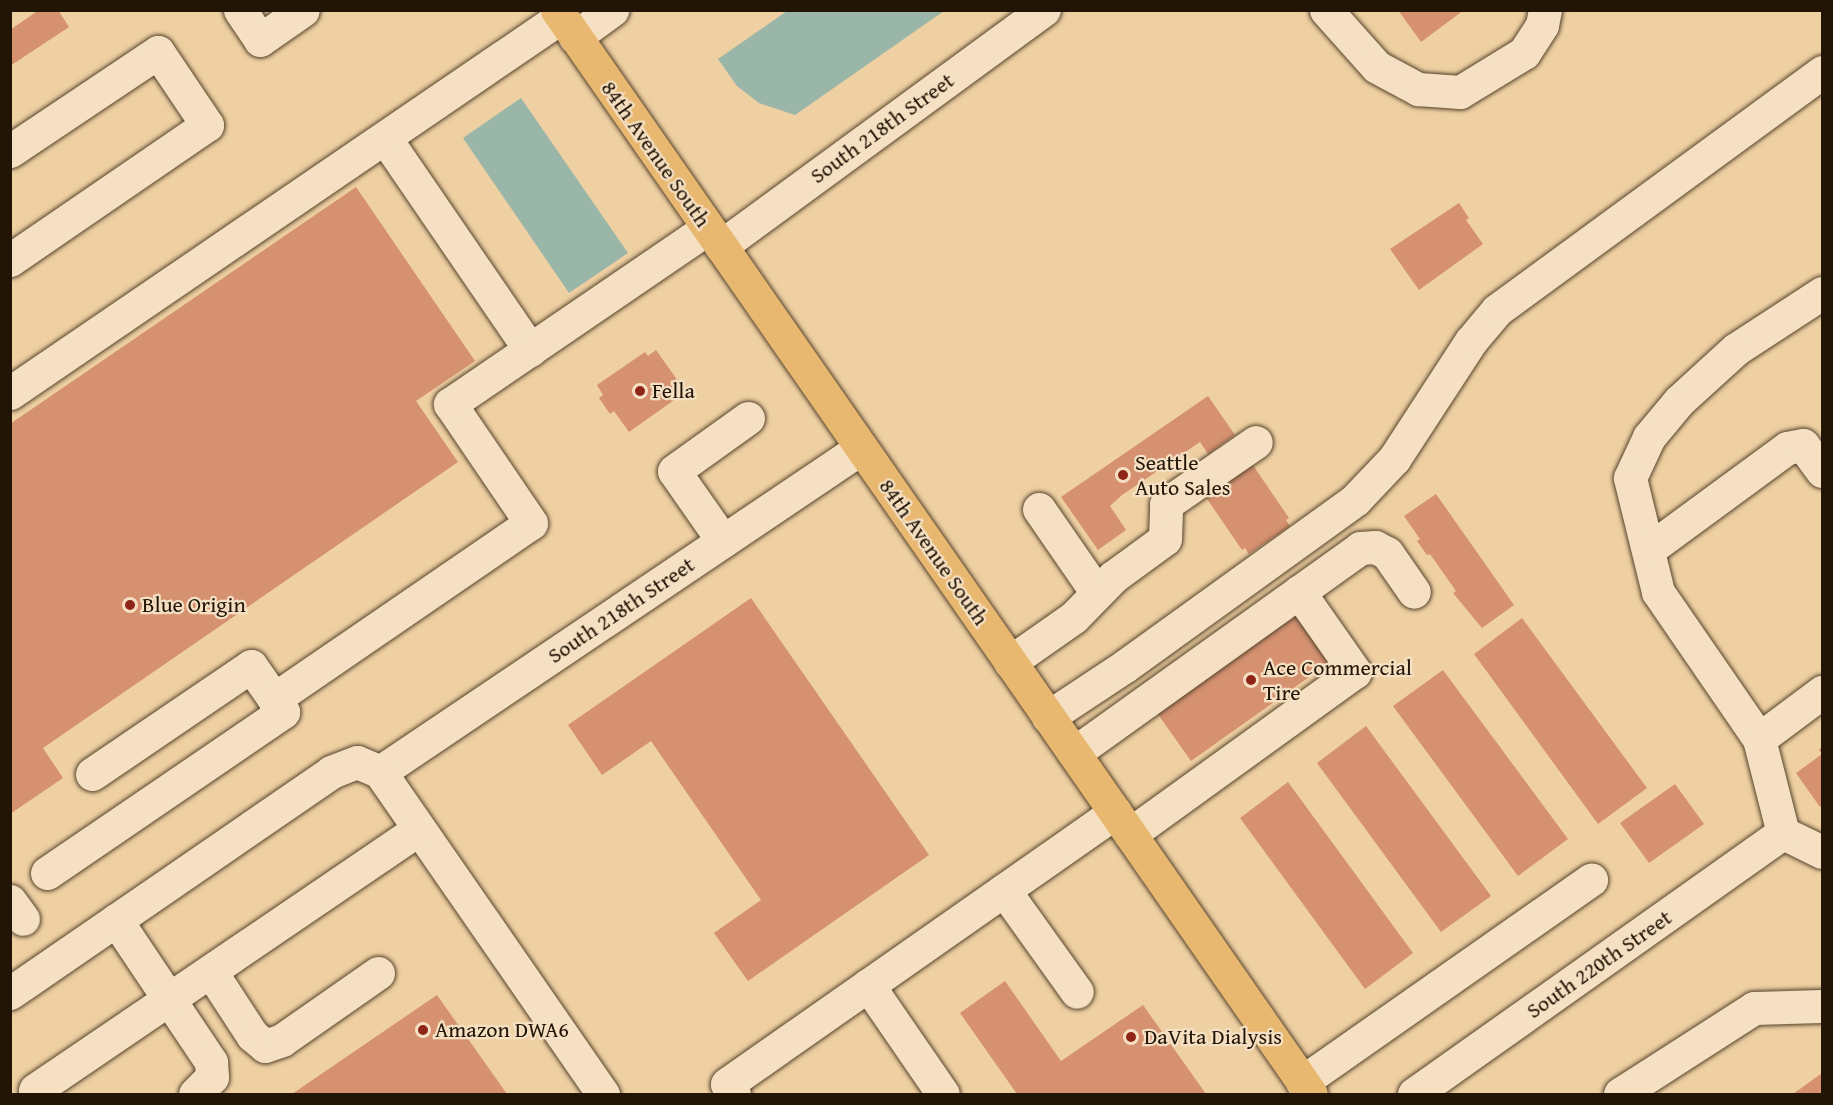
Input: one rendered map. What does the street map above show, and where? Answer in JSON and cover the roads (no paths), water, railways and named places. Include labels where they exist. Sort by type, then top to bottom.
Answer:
[{"type":"main road","name":"84th Avenue South","points":[[564,22],[1307,1088]]},
{"type":"street","points":[[240,10],[261,40],[303,10]]},
{"type":"street","points":[[10,393],[385,138],[564,22],[612,10]]},
{"type":"street","name":"South 218th Street","points":[[274,699],[531,523],[450,405],[530,350],[714,237],[1044,10]]},
{"type":"street","points":[[1326,10],[1377,67],[1418,89],[1460,92],[1524,53],[1542,25],[1545,10]]},
{"type":"street","points":[[10,151],[158,52],[207,124],[10,260]]},
{"type":"street","points":[[1048,717],[1125,666],[1355,500],[1394,459],[1471,341],[1497,310],[1822,72]]},
{"type":"street","points":[[385,138],[530,350]]},
{"type":"street","points":[[1822,293],[1736,349],[1679,401],[1649,437],[1630,477],[1658,592],[1759,739],[1783,833],[1822,852]]},
{"type":"street","points":[[723,541],[674,471],[748,418]]},
{"type":"street","points":[[1010,662],[1074,616],[1113,577],[1165,539],[1166,504],[1256,442]]},
{"type":"street","points":[[1648,550],[1787,448],[1803,445],[1822,471]]},
{"type":"street","name":"South 218th Street","points":[[380,772],[861,448]]},
{"type":"street","points":[[1039,509],[1097,593]]},
{"type":"street","points":[[1074,753],[1360,548],[1375,547],[1387,553],[1414,592]]},
{"type":"street","points":[[731,1089],[868,985],[1004,890],[1122,823],[1355,672],[1299,592]]},
{"type":"street","points":[[47,873],[283,712],[251,666],[92,774]]},
{"type":"street","points":[[1759,739],[1822,692]]},
{"type":"street","points":[[10,993],[331,772],[357,762],[380,772],[603,1095]]},
{"type":"street","points":[[35,1090],[419,829]]},
{"type":"street","name":"South 220th Street","points":[[1414,1095],[1783,833]]},
{"type":"street","points":[[1307,1088],[1591,880]]},
{"type":"street","points":[[1004,890],[1077,992]]},
{"type":"street","points":[[116,920],[211,1062],[212,1077],[195,1095]]},
{"type":"street","points":[[211,972],[252,1035],[265,1046],[282,1040],[378,973]]},
{"type":"street","points":[[868,985],[943,1095]]},
{"type":"street","points":[[1620,1095],[1655,1085],[1754,1008],[1822,1006]]},
{"type":"place","name":"Fella","points":[[640,391]]},
{"type":"place","name":"Seattle Auto Sales","points":[[1123,475]]},
{"type":"place","name":"Blue Origin","points":[[130,605]]},
{"type":"place","name":"Ace Commercial Tire","points":[[1251,680]]},
{"type":"place","name":"Amazon DWA6","points":[[423,1030]]},
{"type":"place","name":"DaVita Dialysis","points":[[1131,1037]]}]
